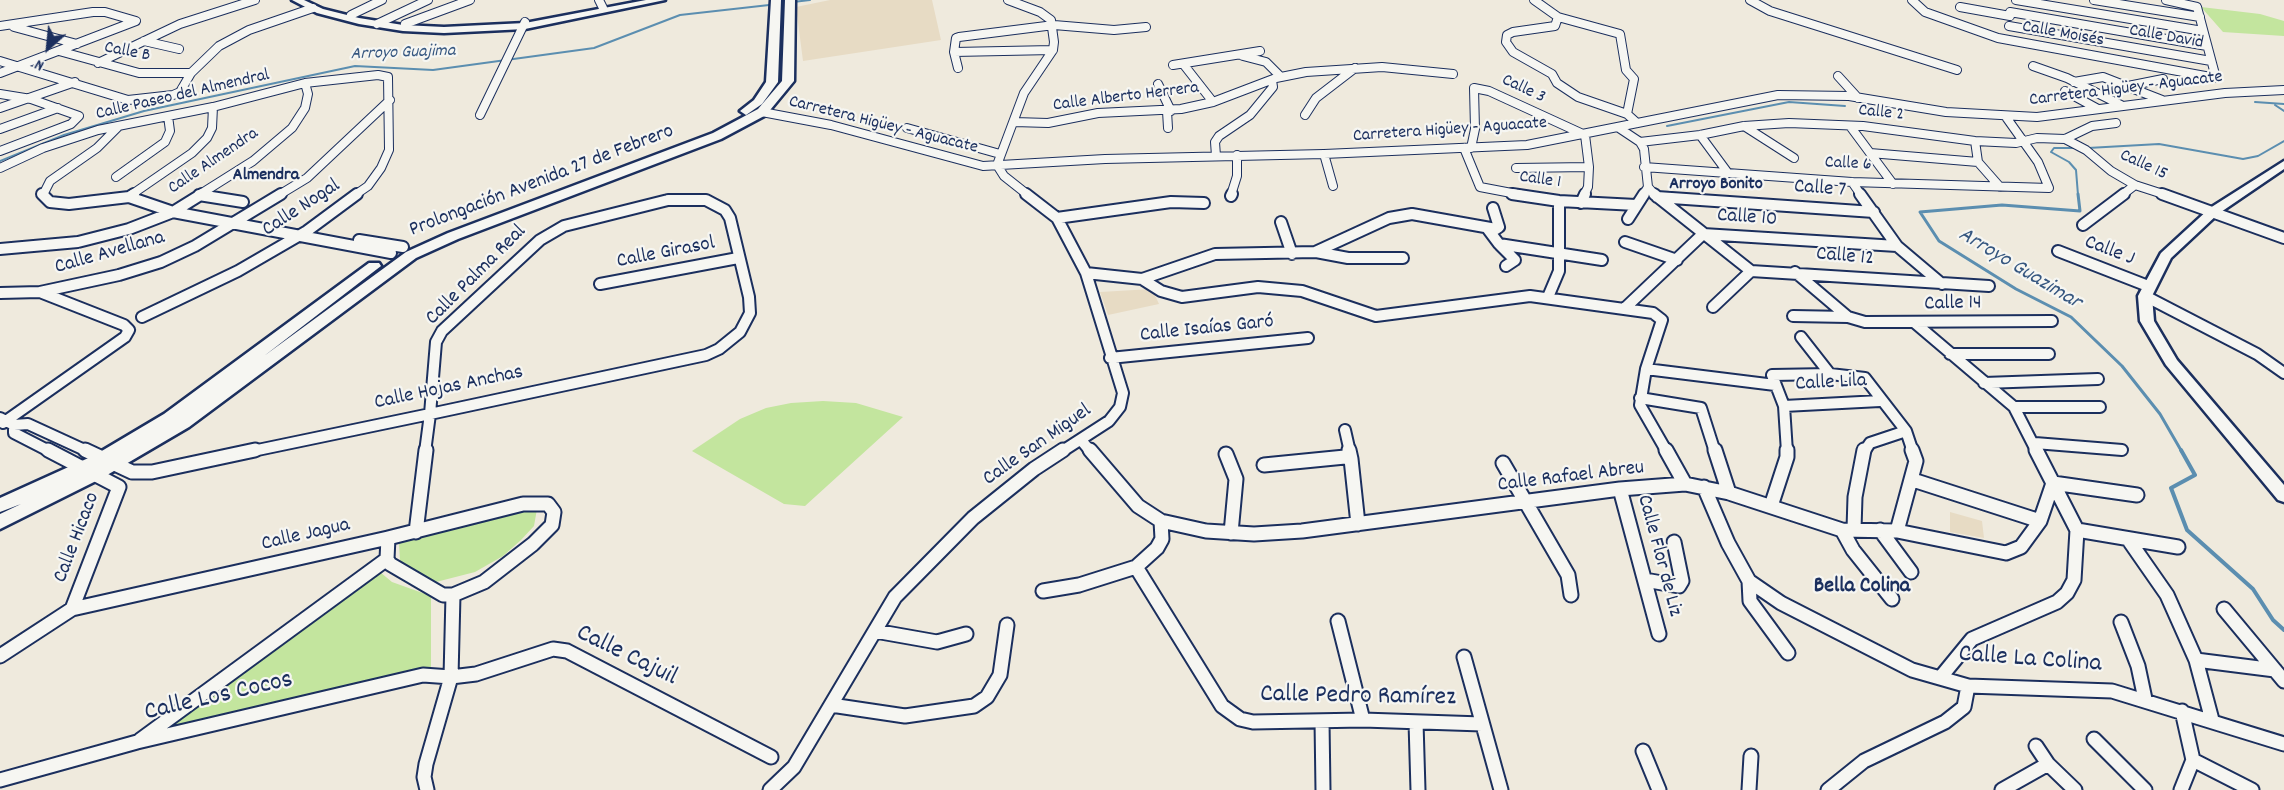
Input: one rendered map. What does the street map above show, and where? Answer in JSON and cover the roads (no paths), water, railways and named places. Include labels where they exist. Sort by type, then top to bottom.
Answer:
[{"type":"main road","points":[[297,0],[312,8],[381,23],[444,30],[525,24],[642,1]]},
{"type":"main road","points":[[312,8],[381,23],[461,27],[525,24],[601,4],[660,0]]},
{"type":"main road","name":"Prolongación Avenida 27 de Febrero","points":[[0,507],[89,471],[183,423],[411,255],[453,236],[717,136],[762,112],[772,104],[788,81],[783,3]]},
{"type":"main road","name":"Prolongación Avenida 27 de Febrero","points":[[108,462],[397,250],[704,134],[749,110],[772,82],[783,3]]},
{"type":"main road","points":[[2284,164],[2214,211],[2166,256],[2146,291],[2147,321],[2171,362],[2278,481],[2284,496]]},
{"type":"main road","name":"Prolongación Avenida 27 de Febrero","points":[[0,522],[89,471]]},
{"type":"street","points":[[98,63],[195,18],[255,0]]},
{"type":"street","points":[[351,15],[382,0]]},
{"type":"street","points":[[381,23],[428,0]]},
{"type":"street","points":[[405,24],[470,0]]},
{"type":"street","points":[[997,165],[1024,93],[1053,50],[1054,25],[1040,12],[1008,0]]},
{"type":"street","points":[[1534,0],[1558,17],[1620,34],[1626,70],[1634,79],[1627,114]]},
{"type":"street","points":[[1750,0],[1770,11],[1957,70]]},
{"type":"street","name":"Calle Moisés","points":[[1912,0],[1925,12],[1986,35],[2009,41],[2216,78],[2211,61]]},
{"type":"street","points":[[2009,41],[2011,0]]},
{"type":"street","points":[[2016,0],[2203,31]]},
{"type":"street","points":[[2094,0],[2200,17]]},
{"type":"street","points":[[2166,0],[2197,7],[2211,61]]},
{"type":"street","points":[[1960,7],[2207,46]]},
{"type":"street","points":[[263,31],[312,8]]},
{"type":"street","points":[[0,61],[128,100],[178,93],[191,73],[211,52],[239,34],[312,8]]},
{"type":"street","points":[[0,73],[134,23],[134,20],[100,12],[4,26]]},
{"type":"street","points":[[1558,17],[1555,26],[1513,32],[1507,35],[1506,42],[1513,52],[1552,74],[1557,83],[1578,97],[1627,114],[1637,123]]},
{"type":"street","points":[[480,115],[525,24]]},
{"type":"street","points":[[958,68],[954,52],[956,38],[959,37],[1054,25],[1114,30],[1146,27]]},
{"type":"street","points":[[4,26],[78,44]]},
{"type":"street","name":"Calle David","points":[[2009,26],[2211,61]]},
{"type":"street","points":[[144,41],[179,49]]},
{"type":"street","points":[[954,52],[1053,50]]},
{"type":"street","name":"Calle B","points":[[59,51],[139,73],[191,73]]},
{"type":"street","points":[[1173,65],[1260,51]]},
{"type":"street","points":[[1236,54],[1266,62],[1281,77]]},
{"type":"street","points":[[1184,64],[1189,74],[1213,102]]},
{"type":"street","points":[[2033,66],[2074,82],[2122,105]]},
{"type":"street","points":[[1305,115],[1316,98],[1355,68]]},
{"type":"street","name":"Calle Alberto Herrera","points":[[1014,122],[1048,123],[1098,113],[1169,111],[1213,102],[1281,77],[1355,68],[1453,74]]},
{"type":"street","name":"Calle Paseo del Almendral","points":[[0,168],[63,140],[119,126],[213,107],[305,83],[378,75]]},
{"type":"street","name":"Calle Nogal","points":[[142,317],[214,284],[302,233],[368,186],[381,168],[389,150],[381,126],[390,100],[389,78],[378,75]]},
{"type":"street","points":[[1838,76],[1858,98]]},
{"type":"street","points":[[2074,82],[2103,77],[2163,100]]},
{"type":"street","points":[[2128,86],[2163,79]]},
{"type":"street","points":[[1216,156],[1215,142],[1219,136],[1250,115],[1273,87],[1272,80]]},
{"type":"street","points":[[0,108],[32,99],[75,82]]},
{"type":"street","name":"Calle Almendra","points":[[0,249],[78,242],[129,229],[173,212],[253,161],[292,128],[305,108],[308,94],[305,83]]},
{"type":"street","points":[[1158,84],[1169,111],[1168,128]]},
{"type":"street","name":"Calle 3","points":[[1468,148],[1475,129],[1472,92],[1474,88],[1489,91],[1585,135]]},
{"type":"street","name":"Carretera Higüey - Aguacate","points":[[762,112],[831,125],[922,148],[973,164],[997,165],[1527,145],[1778,95],[1836,95],[1946,112],[2037,117],[2163,100],[2284,90]]},
{"type":"street","points":[[1884,91],[1886,102]]},
{"type":"street","points":[[2065,91],[2098,109]]},
{"type":"street","points":[[0,94],[32,99],[79,116],[78,119],[0,151]]},
{"type":"street","name":"Calle Avellana","points":[[40,292],[119,275],[161,262],[234,223],[307,178],[390,100]]},
{"type":"street","points":[[119,126],[109,138],[50,181],[42,192],[43,197],[50,202],[69,204],[129,196],[192,153],[207,138],[213,128],[213,107]]},
{"type":"street","points":[[0,129],[58,108]]},
{"type":"street","points":[[116,177],[165,142],[170,131],[168,116]]},
{"type":"street","points":[[2006,117],[2024,141]]},
{"type":"street","name":"Calle 2","points":[[1640,142],[1700,135],[1744,126],[1789,123],[1850,126],[1975,141],[2024,141],[2043,137],[2065,140]]},
{"type":"street","points":[[2065,140],[2092,126],[2116,123]]},
{"type":"street","points":[[360,130],[381,126]]},
{"type":"street","points":[[1744,126],[1794,158]]},
{"type":"street","points":[[1850,126],[1893,184]]},
{"type":"street","points":[[907,128],[1000,154]]},
{"type":"street","points":[[1619,128],[1640,142],[1644,149],[1644,167],[1648,187],[1657,197],[1751,271],[1713,307]]},
{"type":"street","points":[[1581,203],[1588,187],[1589,167],[1585,135]]},
{"type":"street","points":[[1700,135],[1728,173]]},
{"type":"street","name":"Calle 15","points":[[2065,140],[2081,148],[2111,171],[2135,185],[2214,211],[2284,238]]},
{"type":"street","points":[[1975,141],[1978,162],[2000,187]]},
{"type":"street","name":"Calle 6","points":[[1644,167],[1852,182],[2049,188],[2038,162],[2024,141]]},
{"type":"street","name":"Calle 1","points":[[1468,148],[1480,187],[1559,201],[1636,205]]},
{"type":"street","points":[[1870,153],[1978,162]]},
{"type":"street","points":[[1324,154],[1333,186]]},
{"type":"street","points":[[1231,196],[1237,176],[1237,155]]},
{"type":"street","name":"Calle San Miguel","points":[[770,790],[794,766],[895,597],[973,518],[1034,469],[1109,421],[1120,407],[1123,393],[1110,358],[1086,273],[1057,218],[1004,176],[997,165]]},
{"type":"street","points":[[1516,168],[1589,167]]},
{"type":"street","points":[[1852,182],[1897,246],[1942,284]]},
{"type":"street","points":[[2083,225],[2135,185]]},
{"type":"street","points":[[1628,219],[1648,187]]},
{"type":"street","points":[[199,195],[243,202]]},
{"type":"street","points":[[129,196],[173,212],[397,250]]},
{"type":"street","name":"Calle 7","points":[[1657,197],[1874,212]]},
{"type":"street","name":"Calle Palma Real","points":[[416,532],[437,337],[553,231],[668,200],[706,200],[725,210],[730,218],[738,258]]},
{"type":"street","points":[[1548,297],[1559,271],[1561,252],[1559,201]]},
{"type":"street","points":[[1057,218],[1171,202],[1204,203]]},
{"type":"street","points":[[1316,252],[1389,218],[1412,214],[1487,228],[1499,227],[1493,208]]},
{"type":"street","points":[[1281,222],[1292,254]]},
{"type":"street","points":[[1487,228],[1515,260],[1506,266]]},
{"type":"street","name":"Calle 10","points":[[1625,308],[1702,234],[1897,246]]},
{"type":"street","points":[[1625,242],[1677,260]]},
{"type":"street","points":[[1499,244],[1602,260]]},
{"type":"street","name":"Calle J","points":[[2058,251],[2146,291],[2257,354],[2284,373]]},
{"type":"street","points":[[1086,273],[1142,279],[1215,254],[1316,252],[1348,258],[1403,258]]},
{"type":"street","name":"Calle Girasol","points":[[600,284],[738,258]]},
{"type":"street","name":"Calle Hojas Anchas","points":[[132,472],[152,472],[706,355],[731,340],[745,326],[750,313],[738,258]]},
{"type":"street","name":"Calle 12","points":[[1751,271],[1989,286]]},
{"type":"street","points":[[1794,272],[1852,319]]},
{"type":"street","points":[[1142,279],[1161,291],[1182,297],[1258,287],[1302,291],[1376,316],[1530,296],[1625,308],[1659,316],[1662,320],[1646,369],[1640,405],[1685,484]]},
{"type":"street","points":[[0,293],[40,292],[124,325],[129,330],[125,338],[6,422]]},
{"type":"street","name":"Calle 14","points":[[1793,316],[1915,323],[2052,321]]},
{"type":"street","points":[[1915,323],[2014,407],[2035,443],[2077,530],[2074,580],[2067,593],[2057,602],[1972,639],[1940,678]]},
{"type":"street","points":[[1801,337],[1830,374]]},
{"type":"street","name":"Calle Isaías Garó","points":[[1110,358],[1308,338]]},
{"type":"street","points":[[1950,354],[2049,354]]},
{"type":"street","points":[[1646,369],[1774,380],[1830,374],[1865,378],[1880,401],[1906,431],[1916,461],[1897,531]]},
{"type":"street","points":[[1984,383],[2098,379]]},
{"type":"street","points":[[1771,506],[1787,457],[1784,406],[1774,380]]},
{"type":"street","points":[[1640,398],[1701,408],[1729,493]]},
{"type":"street","name":"Calle Lila","points":[[1784,406],[1880,401]]},
{"type":"street","points":[[2014,407],[2100,407]]},
{"type":"street","points":[[6,422],[28,424],[132,472]]},
{"type":"street","name":"Calle Hicaco","points":[[6,422],[14,433],[119,487],[72,609]]},
{"type":"street","points":[[1345,430],[1351,459],[1358,524]]},
{"type":"street","points":[[1892,599],[1853,550],[1848,529],[1865,447],[1906,431]]},
{"type":"street","name":"Calle Rafael Abreu","points":[[1081,440],[1138,506],[1161,521],[1206,531],[1230,533],[1278,533],[1620,489],[1685,484],[1729,493],[1848,529],[1897,531],[2006,553],[2021,547],[2040,521],[2054,483]]},
{"type":"street","points":[[2035,443],[2122,450]]},
{"type":"street","points":[[1226,454],[1236,479],[1230,533]]},
{"type":"street","points":[[1264,465],[1345,457],[1351,459]]},
{"type":"street","points":[[1503,463],[1568,575],[1571,595]]},
{"type":"street","points":[[113,482],[132,472]]},
{"type":"street","points":[[1912,480],[2040,521]]},
{"type":"street","points":[[2054,483],[2137,495]]},
{"type":"street","name":"Calle La Colina","points":[[1704,487],[1728,543],[1749,581],[1781,603],[1912,670],[1968,686],[2096,688],[2145,699],[2284,744]]},
{"type":"street","name":"Calle Flor de Liz","points":[[1620,489],[1659,634]]},
{"type":"street","name":"Calle Jagua","points":[[72,609],[416,532],[523,504],[548,504],[554,518],[546,534],[484,582],[453,595]]},
{"type":"street","points":[[1043,591],[1079,585],[1136,567],[1157,548],[1162,539],[1161,521]]},
{"type":"street","points":[[1880,530],[1911,572]]},
{"type":"street","points":[[2077,530],[2178,547]]},
{"type":"street","points":[[388,538],[387,559],[402,574],[443,595],[453,595],[451,677],[426,764],[424,777],[427,790]]},
{"type":"street","points":[[2128,538],[2167,595],[2196,660],[2212,720]]},
{"type":"street","points":[[1645,580],[1679,586],[1682,581],[1674,542]]},
{"type":"street","points":[[137,742],[387,559]]},
{"type":"street","name":"Calle Pedro Ramírez","points":[[1136,567],[1221,706],[1229,714],[1253,722],[1363,720],[1482,724]]},
{"type":"street","points":[[1749,581],[1750,601],[1788,653]]},
{"type":"street","points":[[0,656],[72,609]]},
{"type":"street","points":[[2224,609],[2284,681]]},
{"type":"street","points":[[1338,621],[1363,720]]},
{"type":"street","points":[[2121,622],[2138,666],[2145,699]]},
{"type":"street","points":[[831,705],[905,716],[940,713],[974,706],[987,697],[1000,675],[1007,625]]},
{"type":"street","points":[[875,631],[937,642],[966,634]]},
{"type":"street","name":"Calle Cajuil","points":[[451,677],[476,674],[534,653],[553,649],[567,651],[771,757]]},
{"type":"street","points":[[1464,657],[1501,790]]},
{"type":"street","points":[[2196,660],[2275,670]]},
{"type":"street","name":"Calle Los Cocos","points":[[0,780],[137,742],[423,675],[451,677]]},
{"type":"street","points":[[1828,790],[1864,761],[1945,722],[1964,707],[1968,686]]},
{"type":"street","points":[[2181,790],[2193,760],[2182,711]]},
{"type":"street","points":[[1322,721],[1323,790]]},
{"type":"street","points":[[1416,722],[1418,790]]},
{"type":"street","points":[[2094,739],[2145,790]]},
{"type":"street","points":[[2036,746],[2048,764],[2075,790]]},
{"type":"street","points":[[1643,751],[1659,790]]},
{"type":"street","points":[[1749,790],[1751,756]]},
{"type":"street","points":[[2193,760],[2252,790]]},
{"type":"street","points":[[2002,790],[2048,764]]},
{"type":"waterway","name":"Arroyo Guajima","points":[[793,2],[810,0]]},
{"type":"waterway","name":"Arroyo Guajima","points":[[0,161],[64,135],[144,111],[355,66],[433,70],[594,48],[680,15],[787,3]]},
{"type":"waterway","points":[[1667,126],[1789,102],[1845,106]]},
{"type":"waterway","name":"Arroyo Guazimar","points":[[2255,102],[2284,104]]},
{"type":"waterway","name":"Arroyo Guazimar","points":[[2275,105],[2284,111]]},
{"type":"waterway","name":"Arroyo Guazimar","points":[[2088,148],[2159,144],[2243,159],[2258,156],[2284,141]]},
{"type":"waterway","name":"Arroyo Guazimar","points":[[2078,148],[2054,148],[2051,152],[2069,162],[2076,170],[2078,195]]},
{"type":"waterway","name":"Arroyo Guazimar","points":[[2078,194],[2080,211],[2002,205],[1920,212],[1939,241],[2016,289],[2071,317],[2122,366],[2160,414],[2182,452]]},
{"type":"waterway","name":"Arroyo Guazimar","points":[[2181,450],[2195,475],[2171,488],[2187,530],[2253,589],[2273,620],[2284,630]]},
{"type":"district","name":"Almendra","points":[[266,177]]},
{"type":"district","name":"Arroyo Bonito","points":[[1716,186]]},
{"type":"district","name":"Bella Colina","points":[[1862,588]]}]
